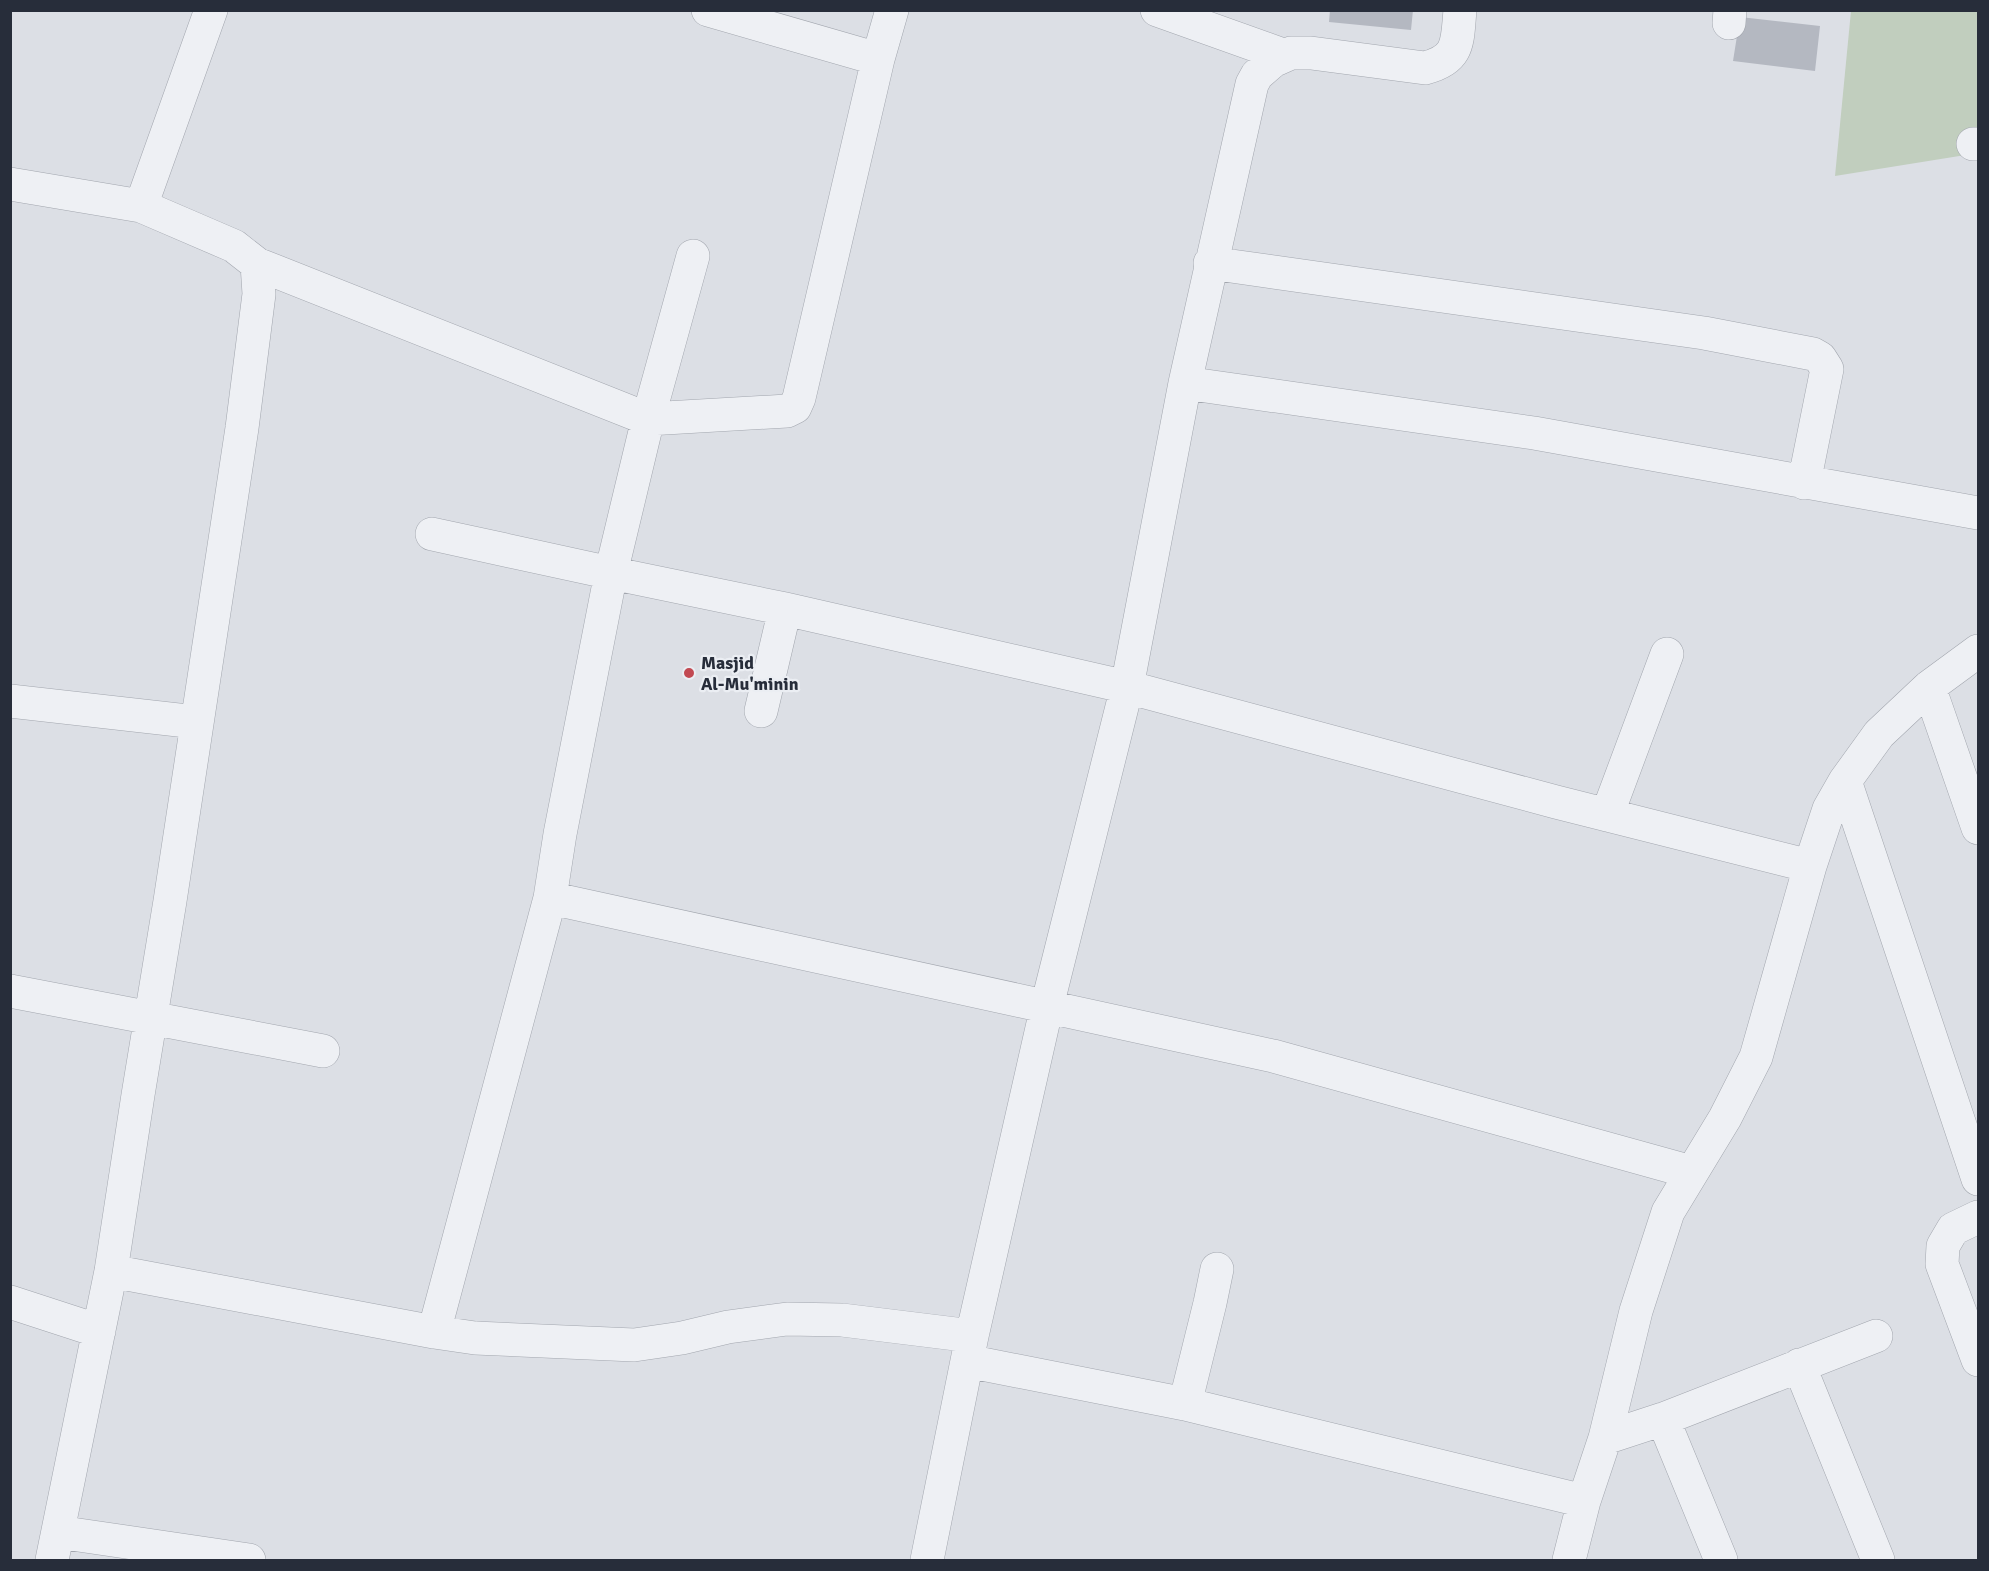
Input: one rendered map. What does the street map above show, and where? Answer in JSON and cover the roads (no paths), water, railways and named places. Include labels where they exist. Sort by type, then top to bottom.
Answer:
[{"type":"street","points":[[141,206],[211,10]]},
{"type":"street","points":[[708,10],[878,59]]},
{"type":"street","points":[[10,184],[141,206],[234,246],[257,264],[648,419],[779,413],[795,407],[799,398],[878,59],[892,10]]},
{"type":"street","points":[[1157,10],[1283,55],[1311,53],[1425,68],[1440,64],[1457,46],[1460,10]]},
{"type":"street","points":[[927,1560],[969,1349],[1047,1006],[1127,687],[1185,383],[1210,263],[1252,84],[1264,67],[1283,55]]},
{"type":"street","points":[[434,1332],[550,898],[560,834],[611,573],[648,419],[693,256]]},
{"type":"street","points":[[1210,263],[1692,332],[1813,354],[1820,358],[1827,369],[1804,483]]},
{"type":"street","points":[[249,1560],[55,1546],[111,1271],[150,1018],[171,901],[248,383],[259,294],[257,264]]},
{"type":"street","points":[[1185,383],[1534,434],[1978,513]]},
{"type":"street","points":[[432,534],[785,609],[1127,687],[1607,815],[1810,866]]},
{"type":"street","points":[[761,711],[785,609]]},
{"type":"street","points":[[1569,1560],[1584,1501],[1605,1438],[1636,1311],[1668,1212],[1725,1118],[1756,1057],[1810,866],[1829,809],[1845,781],[1879,734],[1929,687],[1978,651]]},
{"type":"street","points":[[1607,815],[1667,654]]},
{"type":"street","points":[[1929,687],[1978,828]]},
{"type":"street","points":[[10,701],[196,722]]},
{"type":"street","points":[[1845,781],[1978,1179]]},
{"type":"street","points":[[550,898],[1273,1056],[1691,1172]]},
{"type":"street","points":[[10,991],[323,1051]]},
{"type":"street","points":[[1978,1217],[1953,1229],[1943,1245],[1942,1264],[1978,1360]]},
{"type":"street","points":[[1185,1404],[1217,1269]]},
{"type":"street","points":[[111,1271],[476,1338],[634,1345],[682,1338],[728,1327],[798,1319],[842,1320],[969,1349],[1584,1501]]},
{"type":"street","points":[[10,1302],[99,1331]]},
{"type":"street","points":[[1605,1438],[1663,1419],[1876,1336]]},
{"type":"street","points":[[1799,1365],[1878,1560]]},
{"type":"street","points":[[1663,1419],[1721,1560]]},
{"type":"place","name":"Masjid Al-Mu'minin","points":[[689,673]]}]
